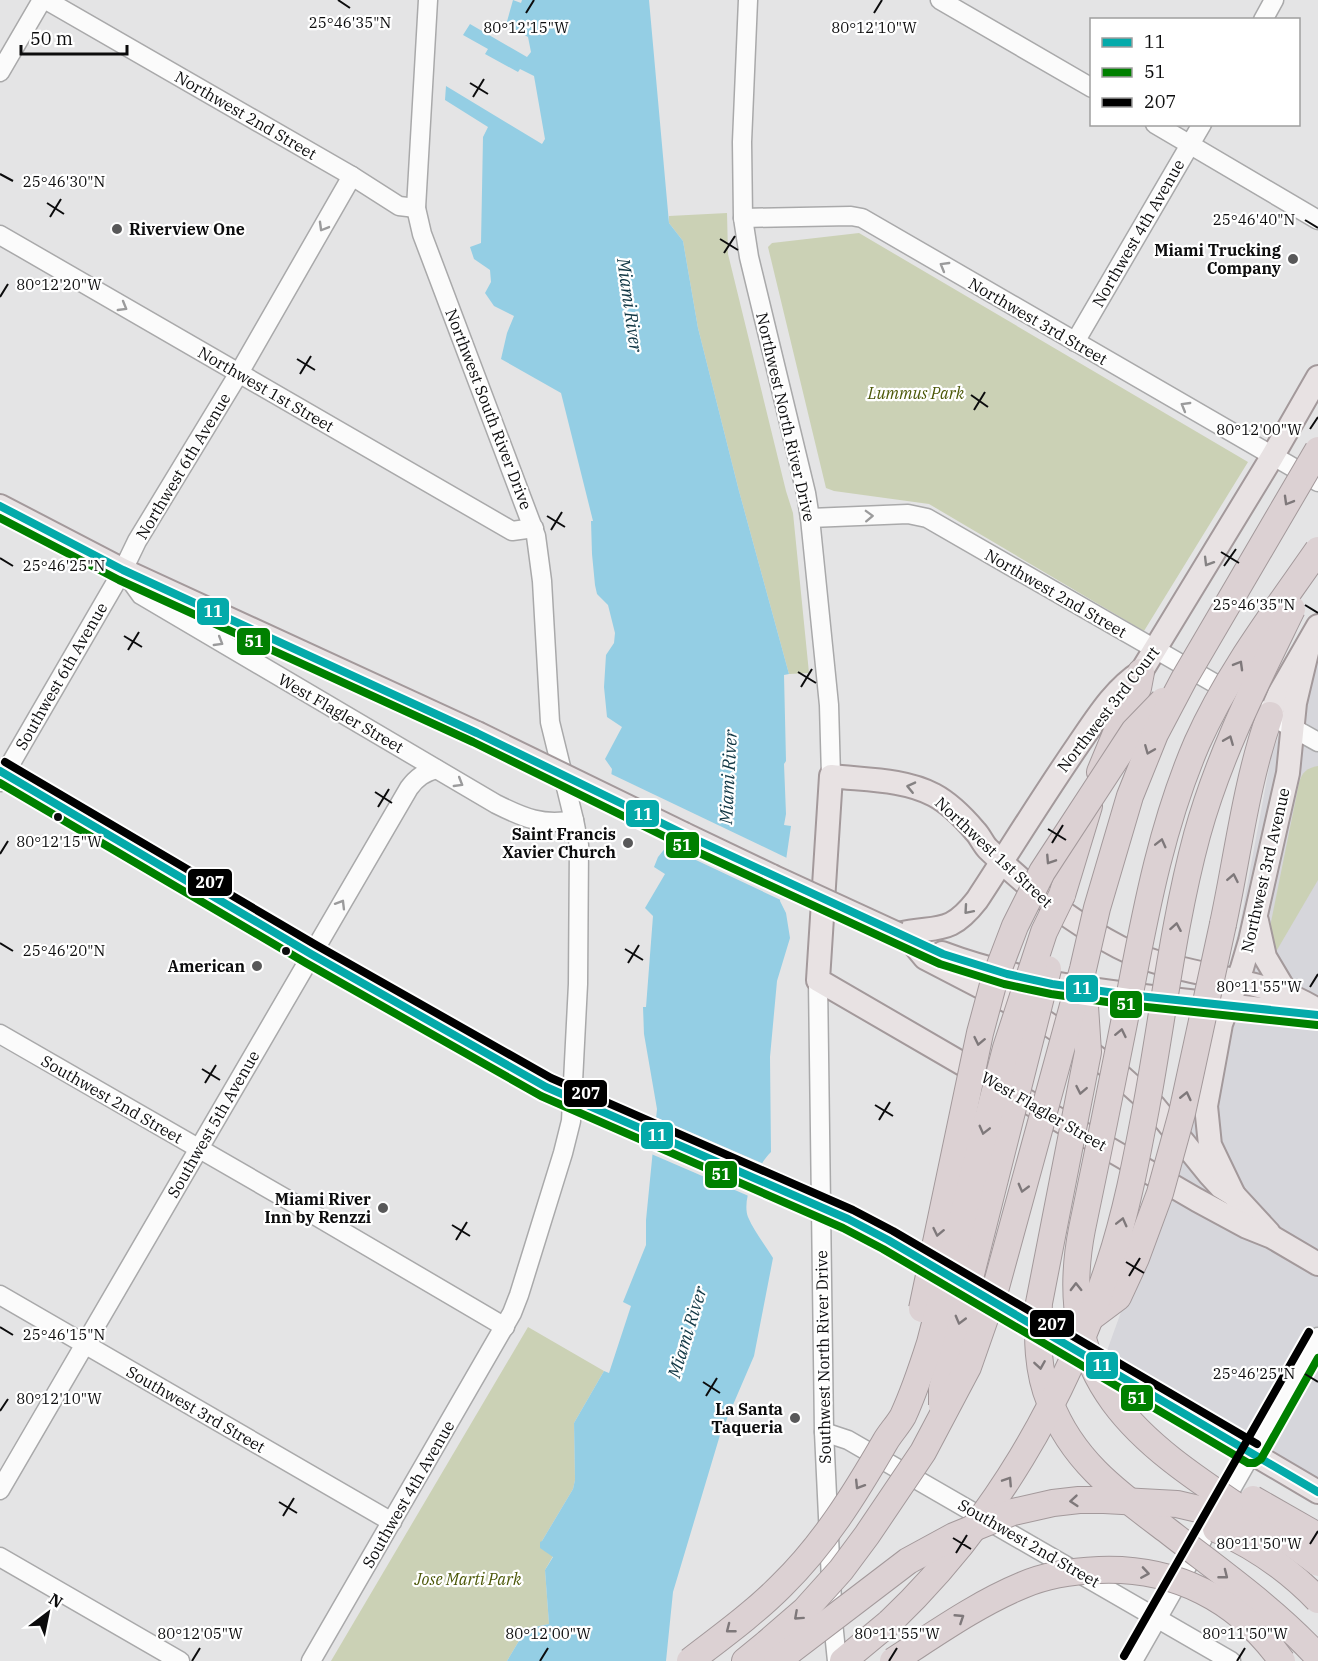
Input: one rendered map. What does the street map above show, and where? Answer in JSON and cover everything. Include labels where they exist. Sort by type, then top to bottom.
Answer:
[{"type":"highway","points":[[745,1661],[805,1610],[841,1570],[901,1487],[943,1417],[968,1367],[990,1303],[1083,969],[1097,908],[1130,796],[1155,734],[1184,679],[1318,450]]},
{"type":"highway","points":[[1318,550],[1245,655],[1214,709],[1176,794],[1160,845],[1078,1252],[1077,1302],[1085,1350],[1110,1397],[1129,1422],[1143,1436],[1216,1492],[1318,1563]]},
{"type":"highway","points":[[843,1661],[913,1600],[975,1528],[1034,1439],[1073,1358],[1112,1256],[1130,1188],[1180,905],[1198,831],[1220,765],[1238,721],[1318,555]]},
{"type":"highway","points":[[690,1661],[751,1613],[781,1586],[809,1555],[836,1523],[901,1418],[930,1343],[1006,1048],[1044,932],[1062,895],[1098,778],[1116,731],[1138,688],[1141,672]]},
{"type":"highway","points":[[889,1435],[892,1413],[917,1332],[980,1032],[994,981],[1015,926],[1042,873],[1134,731],[1184,679]]},
{"type":"highway","points":[[1090,1318],[1118,1297],[1136,1258],[1160,1193],[1182,1113],[1259,746],[1270,715]]},
{"type":"highway","points":[[943,1417],[942,1389],[1056,937],[1062,895]]},
{"type":"highway","points":[[1083,969],[1088,1052],[1039,1304],[1038,1346],[1043,1383],[1069,1441],[1097,1475],[1262,1604],[1318,1657]]},
{"type":"highway","points":[[1172,1459],[1222,1481],[1318,1536]]},
{"type":"highway","points":[[777,1661],[908,1561],[982,1523],[1013,1512],[1053,1503],[1096,1500],[1177,1504],[1207,1511],[1263,1533],[1318,1563]]},
{"type":"highway","points":[[1132,1502],[1201,1523],[1235,1538],[1274,1560],[1318,1600]]},
{"type":"highway","points":[[893,1661],[970,1612],[1025,1583],[1070,1572],[1115,1569],[1184,1582],[1223,1602],[1262,1635],[1282,1661]]},
{"type":"main road","name":"Northwest 3rd Court","points":[[904,937],[921,929],[946,927],[959,920],[977,900],[1096,719],[1126,681],[1141,672],[1272,457],[1318,376]]},
{"type":"main road","name":"West Flagler Street","points":[[0,506],[123,570],[477,733],[684,834],[904,937],[968,962],[1037,981],[1129,994],[1318,1015]]},
{"type":"main road","name":"Northwest 3rd Avenue","points":[[1270,715],[1279,694],[1314,635]]},
{"type":"main road","name":"Northwest 3rd Avenue","points":[[1234,1195],[1210,1145],[1206,1106],[1221,1024],[1250,941],[1288,773],[1295,703],[1314,635]]},
{"type":"main road","points":[[2,776],[546,1087],[848,1219],[888,1240],[1318,1492]]},
{"type":"main road","name":"Northwest 1st Street","points":[[831,776],[893,783],[923,790],[944,801],[975,831],[985,846],[1045,902],[1121,948],[1172,967],[1237,980],[1287,994],[1318,1010]]},
{"type":"main road","name":"Northwest North River Drive","points":[[818,980],[831,776]]},
{"type":"main road","points":[[975,831],[999,839],[1013,837],[1021,832]]},
{"type":"main road","points":[[1256,914],[1265,957],[1287,994]]},
{"type":"main road","name":"West Flagler Street","points":[[904,937],[925,958],[1033,1014],[1099,1058],[1154,1106],[1210,1175],[1221,1187],[1234,1195],[1272,1237]]},
{"type":"main road","name":"West Flagler Street","points":[[818,980],[1172,1186],[1229,1218],[1272,1237],[1318,1264]]},
{"type":"street","points":[[0,72],[44,0]]},
{"type":"street","name":"Northwest 2nd Street","points":[[44,0],[352,176],[399,206],[416,208]]},
{"type":"street","name":"Northwest South River Drive","points":[[428,0],[416,208],[422,234],[534,528],[542,581],[550,722],[574,820],[580,864],[578,984],[570,1121],[563,1153],[519,1295],[505,1327]]},
{"type":"street","name":"Northwest North River Drive","points":[[748,0],[742,142],[743,218],[749,257],[810,518],[828,693],[831,776]]},
{"type":"street","points":[[940,0],[1090,87]]},
{"type":"street","points":[[1264,18],[1274,0]]},
{"type":"street","points":[[1158,126],[1318,220]]},
{"type":"street","name":"Northwest 4th Avenue","points":[[1075,342],[1201,126]]},
{"type":"street","name":"Northwest 6th Avenue","points":[[123,570],[137,541],[239,373],[352,176]]},
{"type":"street","name":"Northwest 3rd Street","points":[[743,218],[851,216],[862,218],[1318,482]]},
{"type":"street","name":"Northwest 1st Street","points":[[0,235],[512,531],[534,528]]},
{"type":"street","name":"Northwest 2nd Street","points":[[810,518],[908,514],[927,518],[1318,742]]},
{"type":"street","name":"West Flagler Street","points":[[123,570],[141,595],[496,804],[521,816],[541,822],[556,823],[574,820]]},
{"type":"street","name":"Southwest 6th Avenue","points":[[2,776],[123,570]]},
{"type":"street","name":"Southwest 5th Avenue","points":[[0,1490],[409,788],[424,772],[436,769]]},
{"type":"street","name":"Southwest North River Drive","points":[[818,980],[824,1432],[837,1661]]},
{"type":"street","name":"Southwest 2nd Street","points":[[0,1034],[505,1327]]},
{"type":"street","name":"Southwest 3rd Street","points":[[0,1295],[392,1522]]},
{"type":"street","name":"Southwest 4th Avenue","points":[[312,1661],[505,1327]]},
{"type":"street","points":[[1133,1661],[1318,1337]]},
{"type":"street","name":"Southwest 2nd Street","points":[[824,1432],[848,1440],[1231,1661]]},
{"type":"street","points":[[0,1557],[180,1661]]},
{"type":"shaded area","points":[[1318,642],[1318,1485],[1104,1359],[1194,1110],[1239,929],[1272,752]]},
{"type":"green space","points":[[727,213],[728,254],[793,513],[809,673],[789,674],[739,491],[698,328],[683,241],[669,223],[669,216]]},
{"type":"green space","name":"Lummus Park","points":[[859,233],[1248,462],[1144,631],[929,504],[826,488],[768,247],[772,243]]},
{"type":"green space","points":[[1318,766],[1318,880],[1277,950],[1273,947],[1270,938],[1271,922],[1299,783],[1306,771]]},
{"type":"green space","name":"Jose Marti Park","points":[[528,1327],[604,1371],[574,1423],[575,1480],[573,1489],[542,1541],[553,1556],[545,1570],[549,1624],[526,1629],[507,1661],[331,1661]]},
{"type":"water","name":"Miami River","points":[[513,0],[521,3],[522,0],[649,0],[669,223],[683,241],[698,328],[739,491],[789,674],[784,675],[786,814],[784,825],[791,826],[780,901],[786,913],[790,938],[777,981],[770,1057],[771,1152],[752,1182],[746,1209],[753,1227],[773,1258],[754,1356],[720,1435],[673,1592],[666,1661],[507,1661],[526,1629],[549,1624],[545,1570],[553,1557],[540,1548],[540,1542],[573,1489],[575,1480],[574,1423],[604,1371],[609,1373],[631,1306],[623,1302],[646,1245],[646,1220],[657,1109],[644,1034],[643,1007],[646,1007],[653,916],[645,908],[665,874],[654,867],[658,857],[667,846],[654,815],[611,777],[612,769],[605,759],[622,727],[607,717],[604,687],[606,655],[614,643],[615,633],[608,605],[597,594],[592,554],[591,521],[593,521],[561,393],[501,359],[514,316],[494,306],[485,293],[491,282],[490,270],[474,259],[470,247],[481,243],[483,137],[488,127],[445,100],[446,86],[542,144],[545,139],[534,76],[520,69],[518,72],[485,54],[488,49],[463,35],[470,24],[527,57],[531,52],[528,37],[506,25]]},
{"type":"pier","points":[[609,773],[789,859],[783,901],[785,902],[664,845],[660,828],[634,797],[609,779]]},
{"type":"pier","points":[[653,1116],[764,1164],[751,1197],[649,1153]]},
{"type":"transit line","name":"11","points":[[0,506],[123,570],[477,733],[684,834],[943,954],[1007,974],[1052,984],[1129,995],[1318,1015]]},
{"type":"transit line","name":"51","points":[[0,518],[119,580],[473,742],[680,844],[940,964],[1004,984],[1051,994],[1128,1005],[1317,1025]]},
{"type":"transit line","name":"207","points":[[5,762],[316,945],[551,1078],[853,1210],[893,1231],[1257,1444]]},
{"type":"transit line","name":"11","points":[[0,771],[311,954],[546,1087],[848,1219],[888,1240],[1318,1492]]},
{"type":"transit line","name":"51","points":[[0,783],[306,963],[541,1096],[843,1228],[883,1249],[1248,1463],[1255,1463],[1261,1459],[1318,1358]]},
{"type":"transit line","name":"207","points":[[1124,1656],[1309,1332]]},
{"type":"place","name":"Riverview One","points":[[117,229]]},
{"type":"place","name":"Miami Trucking Company","points":[[1293,259]]},
{"type":"place","name":"Saint Francis Xavier Church","points":[[628,843]]},
{"type":"place","name":"American","points":[[257,966]]},
{"type":"place","name":"Miami River Inn by Renzzi","points":[[383,1208]]},
{"type":"place","name":"La Santa Taqueria","points":[[795,1418]]}]
